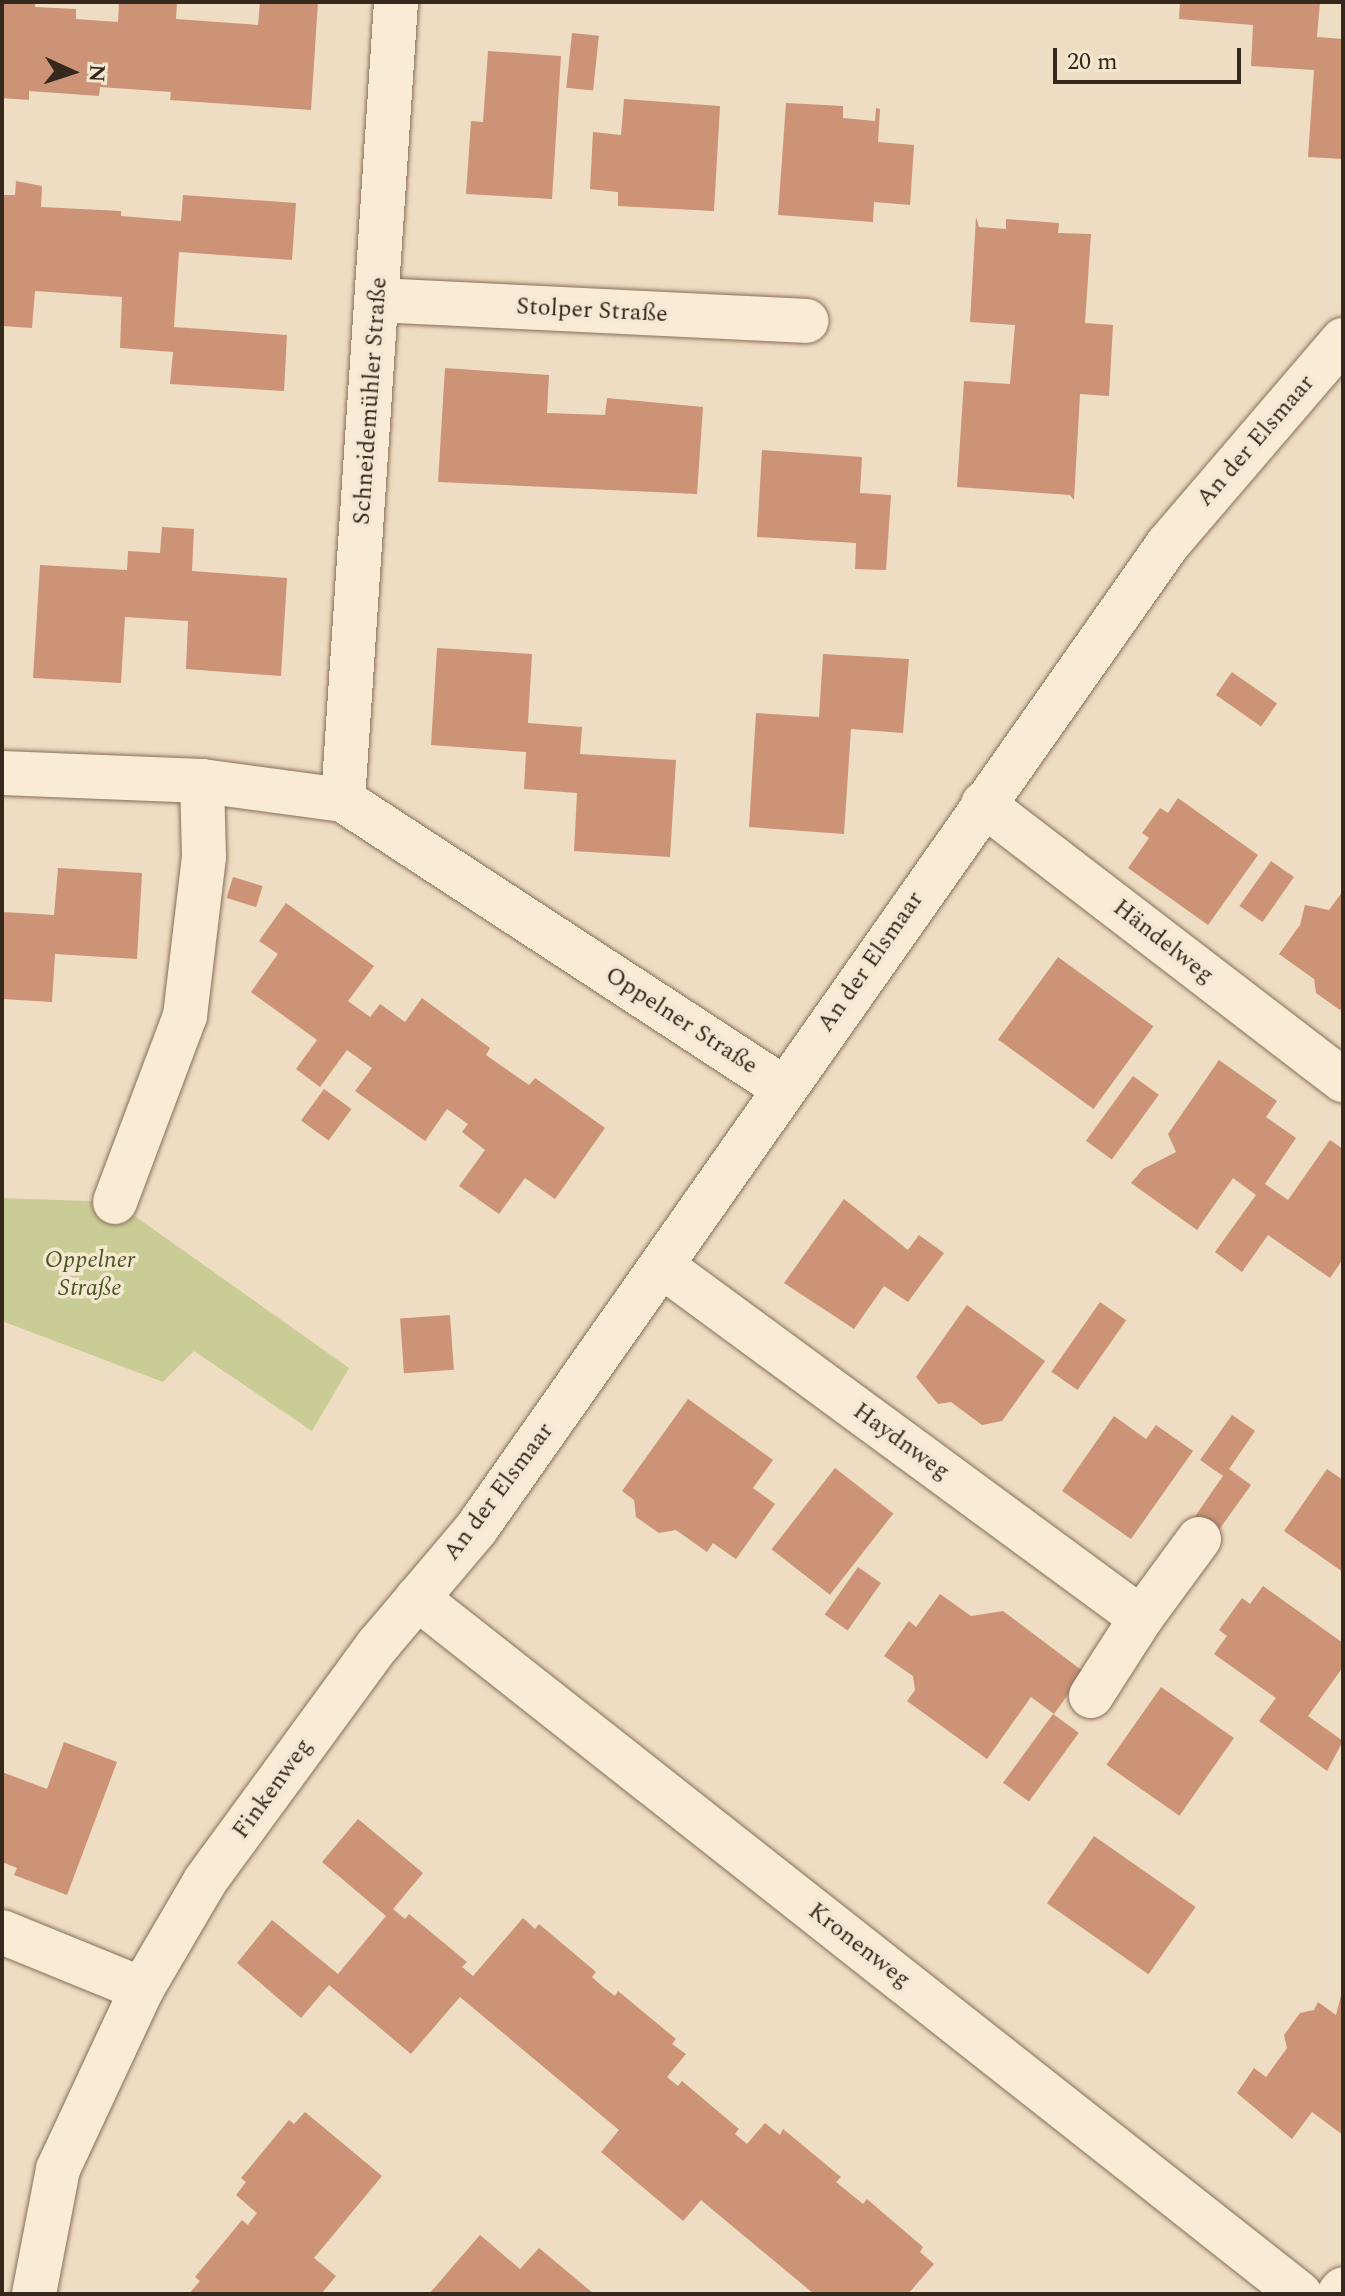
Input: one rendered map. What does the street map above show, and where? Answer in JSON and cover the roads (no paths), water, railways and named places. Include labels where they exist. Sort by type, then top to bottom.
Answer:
[{"type":"street","name":"Schneidemühler Straße","points":[[343,800],[396,2]]},
{"type":"street","name":"Stolper Straße","points":[[378,300],[806,321]]},
{"type":"street","name":"An der Elsmaar","points":[[417,1598],[476,1529],[662,1266],[782,1087],[1168,544],[1343,340]]},
{"type":"street","name":"Oppelner Straße","points":[[2,773],[202,781],[343,800],[782,1087]]},
{"type":"street","points":[[115,1202],[185,1016],[204,857],[202,781]]},
{"type":"street","name":"Händelweg","points":[[983,804],[1343,1080]]},
{"type":"street","name":"Haydnweg","points":[[662,1266],[1141,1618]]},
{"type":"street","points":[[1091,1696],[1141,1618],[1199,1539]]},
{"type":"street","name":"Finkenweg","points":[[34,2294],[58,2169],[142,1989],[205,1881],[417,1598]]},
{"type":"street","name":"Kronenweg","points":[[417,1598],[1300,2294]]},
{"type":"street","points":[[2,1932],[142,1989]]},
{"type":"street","points":[[1339,2294],[1343,2289]]}]
